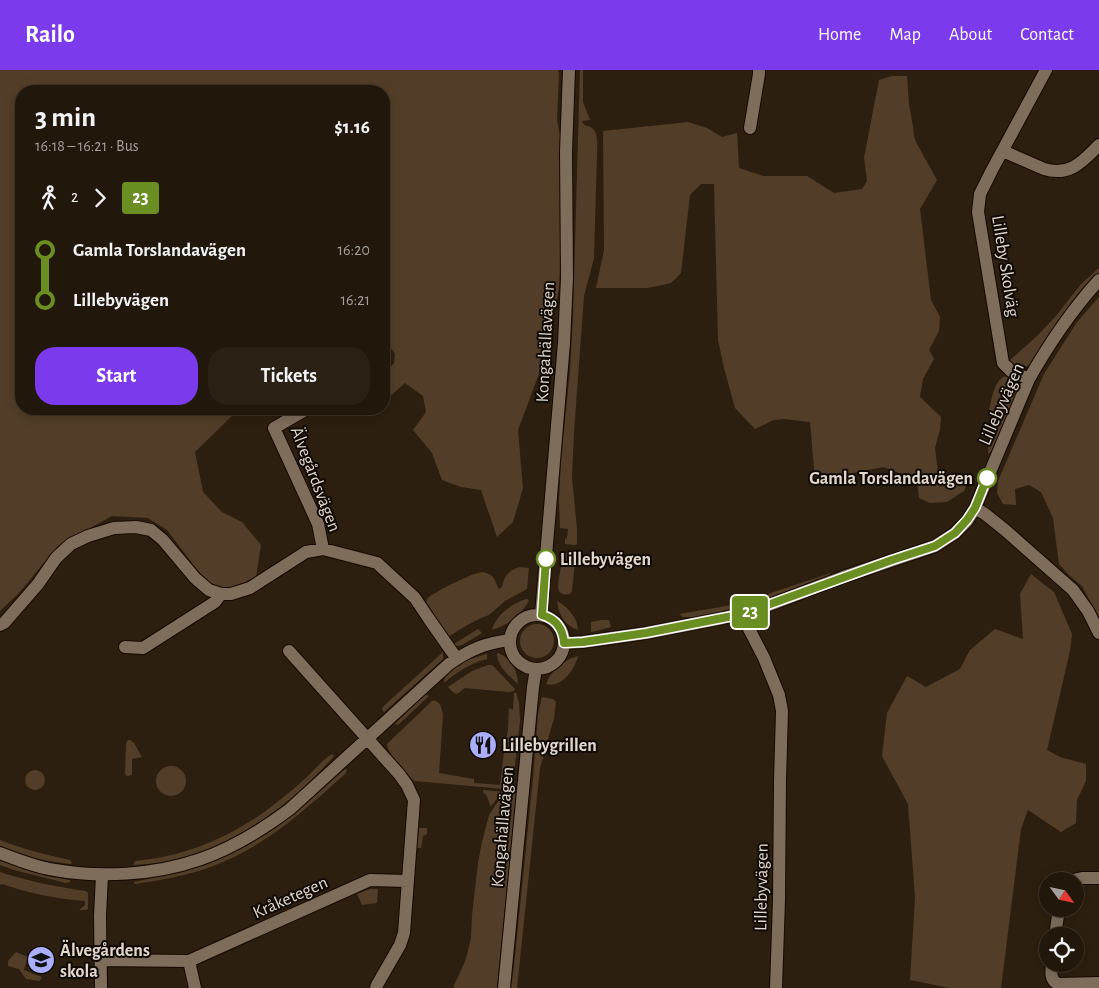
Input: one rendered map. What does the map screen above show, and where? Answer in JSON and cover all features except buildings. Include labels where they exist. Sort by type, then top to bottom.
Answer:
[{"type":"street","name":"Kongahällavägen","points":[[542,615],[564,343],[567,278],[566,152],[569,70]]},
{"type":"street","points":[[750,128],[760,74],[759,70]]},
{"type":"street","name":"Lilleby Skolväg","points":[[1030,379],[1011,370],[1004,363],[978,212],[980,194],[1046,70]]},
{"type":"street","points":[[1003,151],[1044,168],[1060,171],[1080,164],[1099,145]]},
{"type":"street","name":"Lillebyvägen","points":[[564,643],[646,633],[743,614],[935,546],[955,533],[975,508],[1030,379],[1047,348],[1068,316],[1099,280]]},
{"type":"street","name":"Älvegårdsvägen","points":[[297,415],[274,428],[318,524],[323,549]]},
{"type":"street","points":[[975,508],[1006,530],[1073,590],[1088,611],[1099,633]]},
{"type":"street","points":[[0,625],[4,623],[38,584],[56,558],[71,544],[88,536],[114,528],[136,527],[152,530],[163,540],[195,578],[209,590],[221,594]]},
{"type":"street","name":"Älvegårdsvägen","points":[[124,646],[143,648],[214,602],[221,594],[231,594],[250,588],[306,552],[323,549],[377,563],[415,598],[456,659]]},
{"type":"street","name":"Lillebyvägen","points":[[743,614],[764,658],[782,711],[776,988]]},
{"type":"street","points":[[542,615],[558,625],[564,637],[563,650],[560,657],[550,666],[536,669],[525,667],[511,651],[510,640],[518,623],[529,616],[542,615]]},
{"type":"street","points":[[0,854],[54,870],[102,874],[144,872],[182,865],[232,846],[290,809],[366,738],[456,659],[478,647],[510,640]]},
{"type":"street","points":[[289,651],[408,785],[414,800],[404,933],[376,988]]},
{"type":"street","name":"Kongahällavägen","points":[[504,988],[532,687],[536,669]]},
{"type":"street","points":[[101,988],[100,916],[102,874]]},
{"type":"street","points":[[1084,878],[1099,878]]},
{"type":"street","name":"Kråketegen","points":[[101,960],[189,961],[370,880],[407,881]]},
{"type":"street","points":[[189,961],[195,988]]},
{"type":"street","points":[[1052,972],[1052,978],[1058,984],[1099,983]]},
{"type":"shaded area","points":[[0,70],[558,70],[557,120],[565,158],[559,288],[546,355],[518,430],[523,488],[513,522],[497,537],[481,490],[461,487],[442,480],[432,453],[413,430],[426,412],[423,396],[405,383],[390,397],[390,368],[394,363],[395,354],[390,347],[390,85],[15,85],[15,415],[233,415],[195,452],[203,492],[222,512],[242,522],[261,545],[256,577],[231,589],[212,587],[167,530],[148,518],[112,516],[58,546],[18,594],[0,611]]},
{"type":"shaded area","points":[[580,70],[583,70],[583,102],[590,120],[582,121],[594,131],[597,137],[597,144],[594,258],[584,296],[574,432],[572,477],[577,529],[577,544],[575,545],[565,544],[568,529],[560,528],[559,500],[573,315]]},
{"type":"shaded area","points":[[892,76],[907,76],[914,136],[937,180],[920,209],[931,300],[940,317],[939,331],[929,350],[934,359],[923,379],[920,397],[941,417],[935,448],[938,473],[970,477],[964,491],[947,502],[930,503],[919,498],[917,480],[884,467],[815,480],[810,422],[784,419],[774,420],[755,429],[735,408],[718,340],[714,184],[701,184],[690,195],[681,273],[671,283],[648,288],[596,288],[604,250],[603,131],[688,122],[707,128],[722,137],[737,133],[739,168],[763,176],[807,176],[834,193],[862,189],[867,181],[864,158],[879,80]]},
{"type":"shaded area","points":[[1099,268],[1099,273],[1074,299],[1031,365],[1016,366],[1010,360],[1036,337],[1056,316],[1081,284]]},
{"type":"shaded area","points":[[1099,297],[1099,618],[1082,586],[1059,564],[1053,518],[1041,492],[1029,485],[1015,489],[1016,505],[1003,504],[997,493],[998,481],[1044,374],[1077,322]]},
{"type":"shaded area","points":[[1003,377],[1009,377],[1014,380],[1019,389],[994,447],[988,454],[989,419],[996,417],[996,412],[989,410],[995,388]]},
{"type":"shaded area","points":[[571,550],[576,551],[572,591],[570,594],[565,594],[559,591],[558,581],[563,552],[570,553]]},
{"type":"shaded area","points":[[520,567],[529,568],[527,589],[505,601],[489,615],[467,625],[448,637],[426,606],[427,599],[431,596],[460,580],[480,572],[491,575],[499,589],[502,587],[508,574]]},
{"type":"shaded area","points":[[831,573],[829,578],[769,600],[768,594]]},
{"type":"shaded area","points":[[1031,574],[1054,592],[1072,634],[1070,651],[1047,750],[1060,757],[1086,764],[1086,781],[1077,800],[1076,823],[1061,832],[1028,810],[1021,829],[1001,988],[950,988],[910,980],[915,897],[908,804],[882,756],[887,713],[907,676],[926,687],[960,669],[970,650],[995,629],[1023,639],[1020,594]]},
{"type":"shaded area","points":[[763,596],[763,602],[707,617],[683,617],[679,614],[732,605]]},
{"type":"shaded area","points":[[527,599],[529,601],[517,616],[504,625],[492,630],[505,610]]},
{"type":"shaded area","points":[[557,601],[571,613],[576,621],[578,630],[563,619]]},
{"type":"shaded area","points":[[609,620],[611,627],[591,632],[591,622]]},
{"type":"shaded area","points":[[537,624],[544,625],[549,629],[553,634],[553,648],[549,653],[544,657],[537,658],[530,657],[525,653],[521,648],[520,641],[521,634],[525,629],[530,625]]},
{"type":"shaded area","points":[[478,629],[482,633],[462,645],[457,646],[454,644]]},
{"type":"shaded area","points":[[443,652],[443,659],[383,711],[382,708]]},
{"type":"shaded area","points":[[497,653],[513,665],[518,684],[501,666]]},
{"type":"shaded area","points":[[487,654],[487,659],[464,668],[444,683],[445,677],[454,667],[467,660]]},
{"type":"shaded area","points":[[578,656],[571,672],[562,681],[552,685],[546,684],[551,674],[559,666]]},
{"type":"shaded area","points":[[492,665],[495,668],[515,689],[514,691],[465,688],[457,694],[448,687],[472,671]]},
{"type":"shaded area","points":[[516,692],[520,721],[513,783],[505,789],[414,781],[388,748],[387,744],[432,701],[436,701],[440,704],[443,714],[439,773],[474,779],[474,783],[500,785],[508,730],[509,708],[513,710],[514,693]]},
{"type":"shaded area","points":[[424,695],[429,696],[398,725],[395,724]]},
{"type":"shaded area","points":[[542,697],[553,699],[556,702],[554,718],[540,768],[517,988],[511,988],[538,714]]},
{"type":"shaded area","points":[[128,740],[134,743],[142,757],[132,759],[132,775],[127,776],[125,774],[126,743]]},
{"type":"shaded area","points":[[332,754],[334,756],[302,789],[254,826],[199,853],[160,863],[133,865],[135,861],[173,855],[191,849],[244,825],[261,815],[289,793]]},
{"type":"shaded area","points":[[171,766],[182,770],[186,781],[182,792],[171,796],[160,792],[156,781],[160,770]]},
{"type":"shaded area","points":[[345,769],[347,770],[346,773],[304,810],[274,833],[242,853],[214,866],[192,873],[134,883],[205,863],[255,841],[290,817]]},
{"type":"shaded area","points":[[35,770],[42,773],[45,780],[42,787],[35,790],[28,787],[25,780],[28,773]]},
{"type":"shaded area","points":[[517,785],[497,988],[453,988],[466,959],[471,938],[478,863],[489,815],[499,800]]},
{"type":"shaded area","points":[[483,790],[503,792],[491,806]]},
{"type":"shaded area","points":[[419,828],[427,828],[427,834],[423,836],[421,848],[417,848]]},
{"type":"shaded area","points":[[0,840],[35,852],[70,860],[72,863],[25,856],[0,846]]},
{"type":"shaded area","points":[[0,861],[46,876],[70,880],[70,882],[66,883],[14,870],[0,865]]},
{"type":"shaded area","points":[[0,872],[64,888],[86,891],[88,893],[88,909],[79,910],[85,905],[85,901],[53,897],[0,885]]},
{"type":"shaded area","points":[[370,889],[378,889],[377,903],[362,905],[357,894]]},
{"type":"shaded area","points":[[16,952],[28,957],[24,970],[42,977],[40,981],[26,979],[19,969],[8,966],[8,961]]},
{"type":"bus line","name":"23","points":[[546,559],[542,615],[554,620],[562,630],[564,643],[646,633],[743,614],[935,546],[955,533],[967,520],[975,508],[987,478]]},
{"type":"place","name":"Gamla Torslandavägen","points":[[987,478]]},
{"type":"place","name":"Lillebyvägen","points":[[546,559]]},
{"type":"place","name":"Lillebygrillen","points":[[483,745]]},
{"type":"place","name":"Älvegårdens skola","points":[[41,960]]}]
